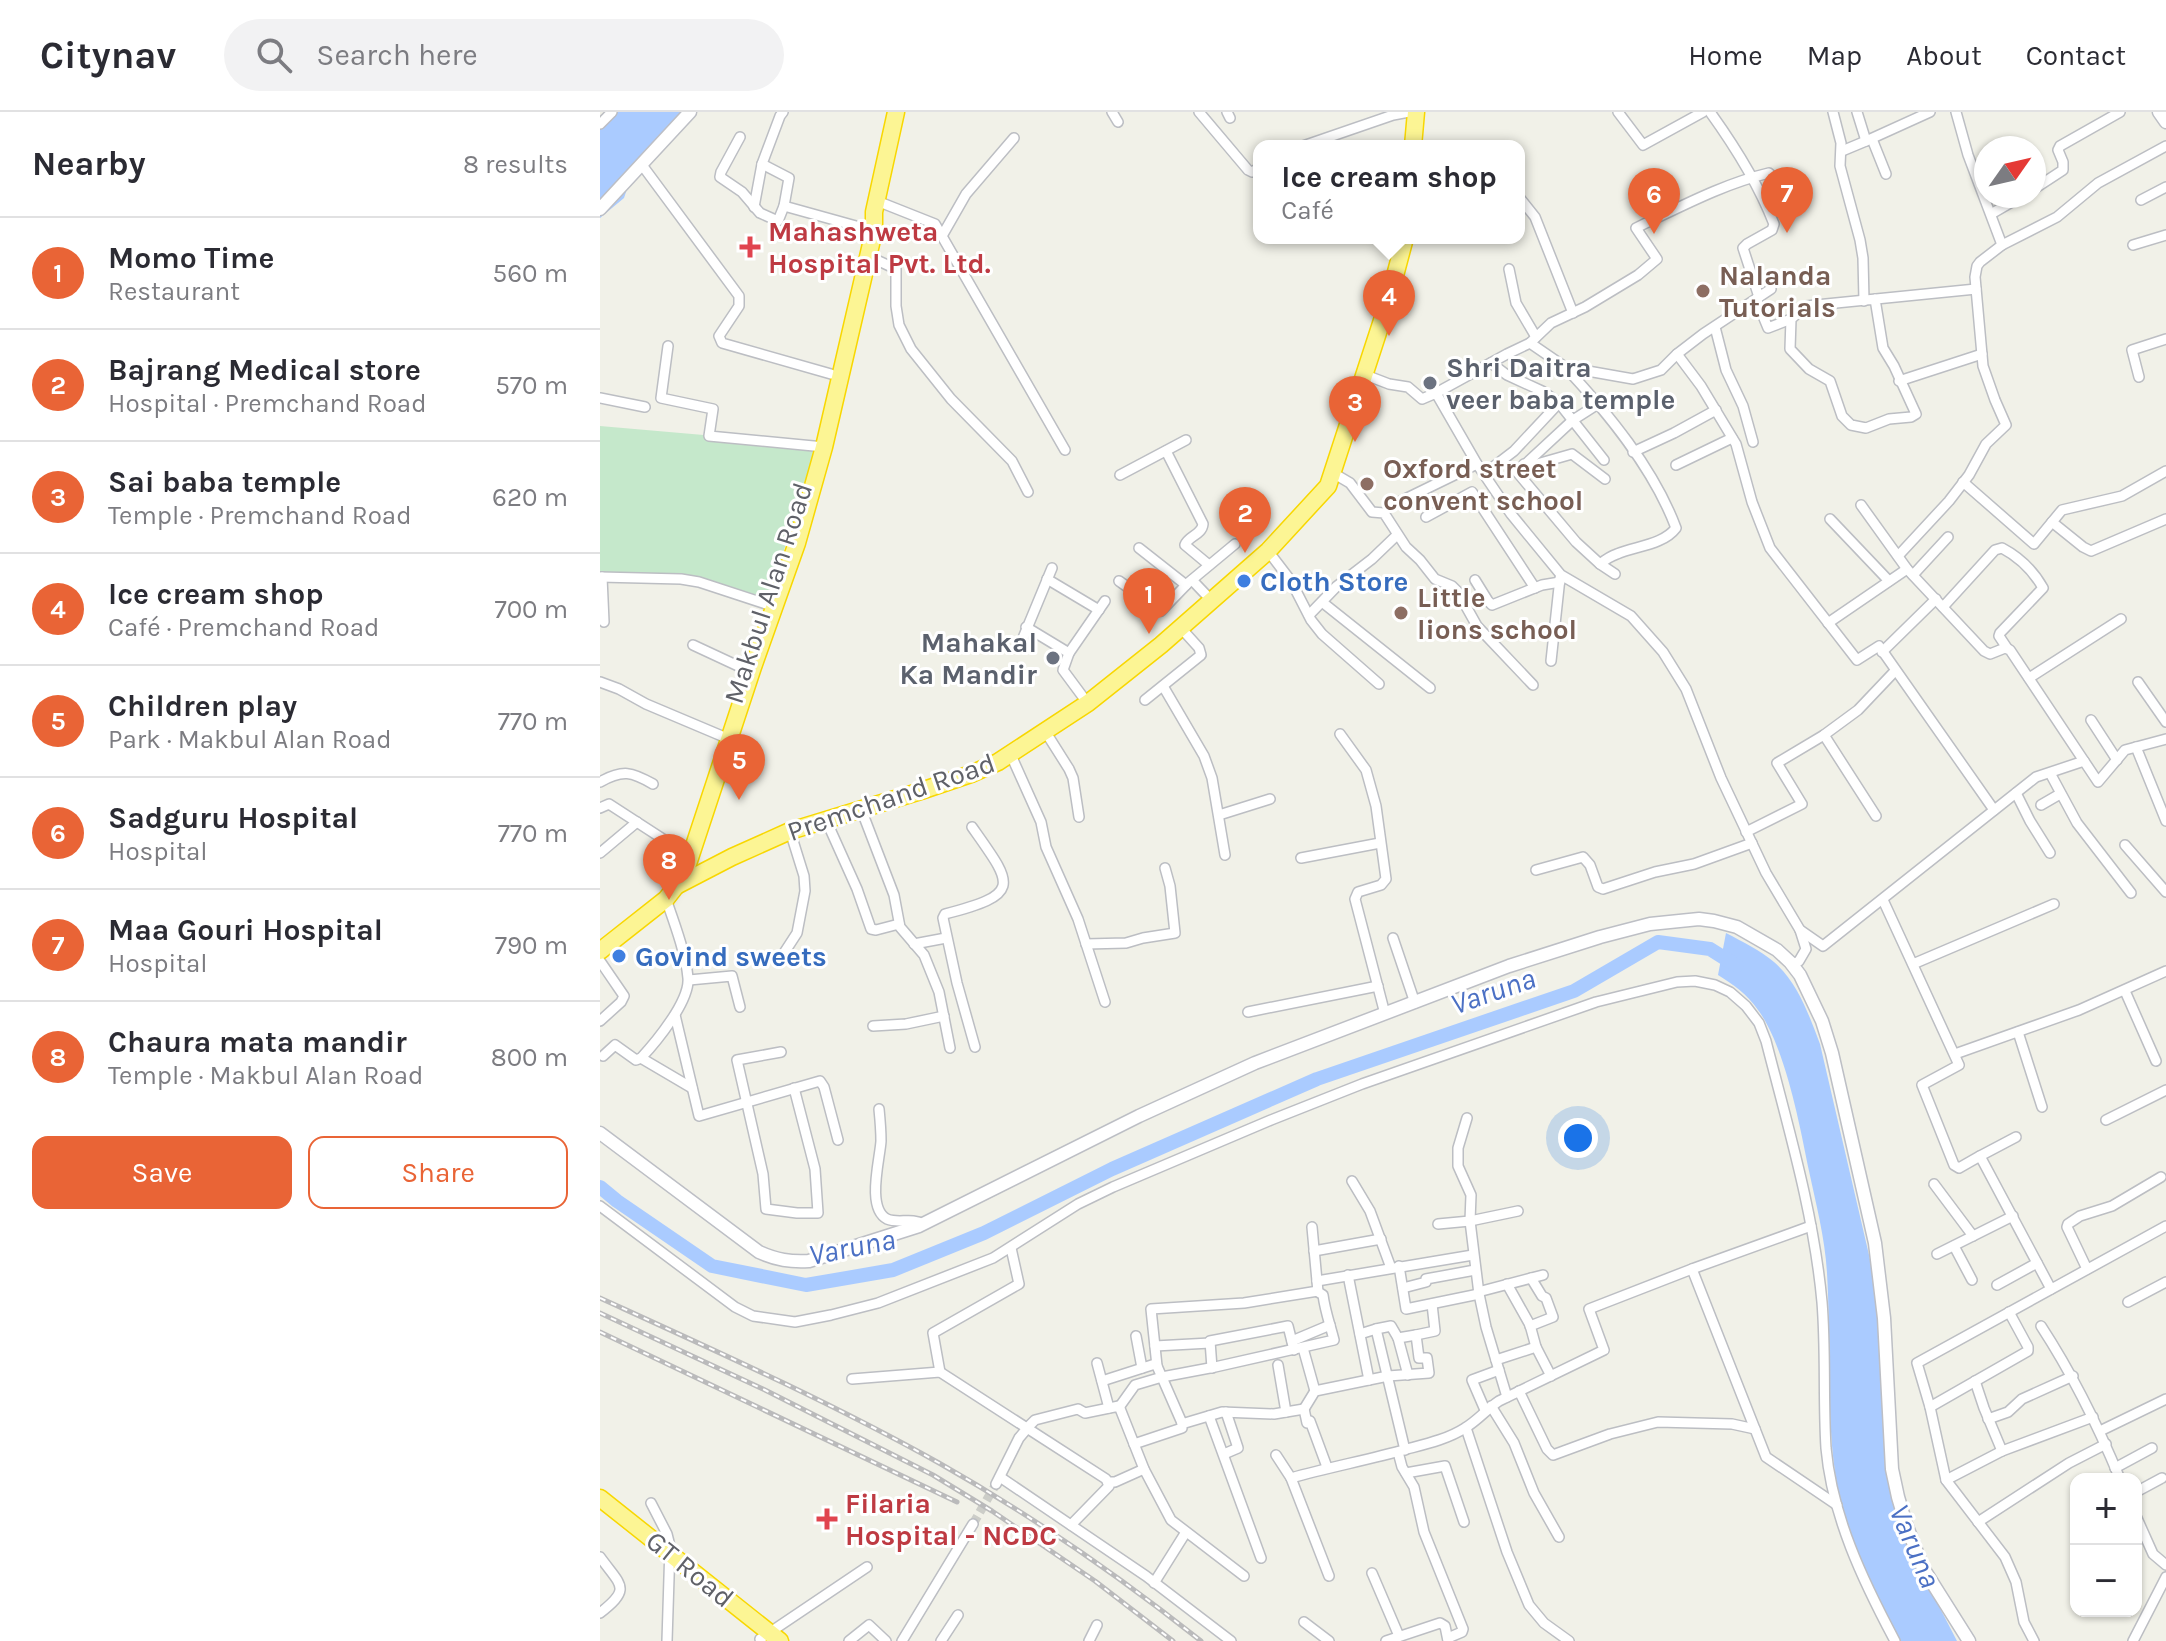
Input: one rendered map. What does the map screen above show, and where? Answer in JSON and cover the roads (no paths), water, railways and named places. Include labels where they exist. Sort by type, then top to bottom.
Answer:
[{"type":"highway","name":"Makbul Alan Road","points":[[819,446],[831,374],[876,206],[896,112]]},
{"type":"highway","points":[[1409,112],[1410,140]]},
{"type":"highway","points":[[1411,140],[1416,112]]},
{"type":"highway","name":"Makbul Alan Road","points":[[748,671],[766,604],[797,543],[868,256],[870,230]]},
{"type":"highway","name":"Premchand Road","points":[[678,885],[790,831],[971,774],[998,762],[1088,703],[1161,645],[1268,551],[1328,486],[1383,300],[1396,244]]},
{"type":"highway","name":"Premchand Road","points":[[1315,501],[1388,302],[1403,244]]},
{"type":"highway","name":"Makbul Alan Road","points":[[600,951],[666,899],[678,885],[781,574]]},
{"type":"highway","name":"Premchand Road","points":[[684,861],[824,810],[968,767],[1001,750],[1083,697],[1156,640],[1175,631]]},
{"type":"highway","name":"Makbul Alan Road","points":[[600,940],[665,890],[684,861]]},
{"type":"highway","name":"GT Road","points":[[600,1498],[768,1638]]},
{"type":"highway","name":"GT Road","points":[[600,1509],[670,1558]]},
{"type":"street","points":[[600,124],[612,112]]},
{"type":"street","points":[[600,209],[690,112]]},
{"type":"street","points":[[754,207],[762,164],[783,112]]},
{"type":"street","points":[[1112,112],[1118,122]]},
{"type":"street","points":[[1199,112],[1248,170],[1253,171]]},
{"type":"street","points":[[1320,140],[1409,112]]},
{"type":"street","points":[[1618,112],[1643,145],[1703,112]]},
{"type":"street","points":[[1710,112],[1761,191],[1775,227],[1743,248],[1768,328],[1791,319],[1806,306],[1976,289]]},
{"type":"street","points":[[1833,112],[1842,151],[1840,166],[1863,258],[1864,301]]},
{"type":"street","points":[[1857,112],[1886,174]]},
{"type":"street","points":[[1842,151],[1917,115],[1930,112]]},
{"type":"street","points":[[1956,112],[1968,155],[2002,245]]},
{"type":"street","points":[[2046,181],[2063,170],[2058,150],[2062,144],[2120,112]]},
{"type":"street","points":[[2159,112],[2166,122]]},
{"type":"street","points":[[740,137],[720,176],[742,192],[763,216],[777,221],[784,206],[788,176],[762,164]]},
{"type":"street","points":[[942,236],[961,202],[1014,138]]},
{"type":"street","points":[[1898,556],[1932,522],[1963,482],[1986,444],[2006,425],[1989,385],[1982,354],[1975,277],[1977,266],[2002,245],[2057,217],[2108,176],[2166,146]]},
{"type":"street","points":[[642,165],[739,296],[739,306],[719,336],[722,343],[831,374]]},
{"type":"street","points":[[1361,373],[1389,384],[1408,387],[1422,399],[1436,393],[1533,340],[1551,323],[1638,275],[1657,259],[1636,228],[1753,177],[1769,173],[1778,183],[1787,215]]},
{"type":"street","points":[[2141,200],[2166,187]]},
{"type":"street","points":[[1525,204],[1535,217],[1573,313]]},
{"type":"street","points":[[784,206],[870,230]]},
{"type":"street","points":[[876,206],[935,224],[1065,450]]},
{"type":"street","points":[[1991,214],[2001,208]]},
{"type":"street","points":[[2133,245],[2166,235]]},
{"type":"street","points":[[868,256],[896,269],[899,325],[911,349],[951,399],[1012,461],[1028,492]]},
{"type":"street","points":[[1509,269],[1516,303],[1533,340],[1565,367],[1598,404],[1656,486],[1676,530],[1660,540],[1616,554],[1600,564]]},
{"type":"street","points":[[1565,367],[1633,379],[1661,370],[1677,354],[1771,289]]},
{"type":"street","points":[[1791,319],[1790,349],[1809,369],[1830,381],[1847,423],[1866,428],[1889,419],[1915,415],[1916,412],[1881,342],[1875,299]]},
{"type":"street","points":[[1715,327],[1726,370],[1743,406],[1753,442]]},
{"type":"street","points":[[2139,377],[2132,350],[2166,339]]},
{"type":"street","points":[[668,346],[661,398],[713,409],[709,436],[819,446]]},
{"type":"street","points":[[1677,354],[1701,386],[1732,438],[1770,548],[1857,660],[1879,646],[1994,810]]},
{"type":"street","points":[[1899,381],[1982,354]]},
{"type":"street","points":[[1491,363],[1559,403],[1604,460]]},
{"type":"street","points":[[1436,393],[1477,464],[1560,578],[1631,616],[1663,652],[1686,689],[1721,778],[1768,877],[1800,930],[1806,949],[1799,961],[1792,965]]},
{"type":"street","points":[[600,398],[645,407]]},
{"type":"street","points":[[1484,474],[1514,451],[1559,403]]},
{"type":"street","points":[[1598,404],[1573,420],[1518,470],[1566,532],[1615,574]]},
{"type":"street","points":[[1633,452],[1716,410]]},
{"type":"street","points":[[1676,465],[1732,438]]},
{"type":"street","points":[[1120,475],[1186,440]]},
{"type":"street","points":[[1166,451],[1203,524],[1185,545],[1209,565]]},
{"type":"street","points":[[1524,464],[1537,464],[1572,454],[1605,479]]},
{"type":"street","points":[[1401,501],[1477,464]]},
{"type":"street","points":[[1963,482],[2033,544],[2064,509],[2122,496],[2166,471]]},
{"type":"street","points":[[1333,473],[1350,483],[1372,512],[1384,513],[1397,535],[1435,579],[1458,592],[1477,626],[1533,685]]},
{"type":"street","points":[[1426,517],[1472,492],[1535,588]]},
{"type":"street","points":[[1861,505],[1910,572],[1987,653],[2007,648]]},
{"type":"street","points":[[1830,519],[1889,581]]},
{"type":"street","points":[[2052,522],[2091,551],[2166,519]]},
{"type":"street","points":[[1309,615],[1397,535]]},
{"type":"street","points":[[1828,623],[1889,581],[1910,572],[1948,537]]},
{"type":"street","points":[[1119,581],[1161,611],[1189,582],[1235,544]]},
{"type":"street","points":[[1139,548],[1212,601]]},
{"type":"street","points":[[1882,652],[1940,603],[1995,550],[2002,548],[2021,561],[2043,588],[1999,636],[2098,782],[2125,750],[2166,739]]},
{"type":"street","points":[[1268,551],[1291,581],[1316,628],[1379,684]]},
{"type":"street","points":[[1023,638],[1052,568]]},
{"type":"street","points":[[604,622],[601,577],[681,579],[766,604]]},
{"type":"street","points":[[1475,580],[1492,605],[1560,578]]},
{"type":"street","points":[[1551,661],[1560,578]]},
{"type":"street","points":[[1047,579],[1102,605],[1069,653],[1063,670],[1083,697]]},
{"type":"street","points":[[1322,602],[1430,688]]},
{"type":"street","points":[[2029,678],[2121,619]]},
{"type":"street","points":[[1026,627],[1069,653]]},
{"type":"street","points":[[1145,700],[1201,655],[1199,648],[1175,631]]},
{"type":"street","points":[[693,645],[748,671]]},
{"type":"street","points":[[1746,832],[1802,804],[1777,763],[1858,710],[1895,671]]},
{"type":"street","points":[[600,682],[725,737]]},
{"type":"street","points":[[2138,682],[2166,722]]},
{"type":"street","points":[[1163,686],[1204,756],[1212,778],[1225,855]]},
{"type":"street","points":[[2091,720],[2117,760]]},
{"type":"street","points":[[1045,731],[1073,778],[1079,817]]},
{"type":"street","points":[[1340,734],[1366,770],[1376,806],[1385,882],[1358,892],[1355,897],[1385,1014]]},
{"type":"street","points":[[1824,735],[1876,816]]},
{"type":"street","points":[[2136,747],[2166,821]]},
{"type":"street","points":[[1010,753],[1041,822],[1046,847],[1078,919],[1105,1002]]},
{"type":"street","points":[[1800,930],[1823,946],[2036,777],[2084,761]]},
{"type":"street","points":[[600,782],[625,773],[653,784]]},
{"type":"street","points":[[2050,773],[2077,823],[2131,893]]},
{"type":"street","points":[[2016,793],[2050,853]]},
{"type":"street","points":[[2041,805],[2060,794]]},
{"type":"street","points":[[1219,815],[1270,799]]},
{"type":"street","points":[[600,808],[609,804],[637,822],[684,861]]},
{"type":"street","points":[[861,809],[894,895],[899,924],[924,955],[936,985],[950,1048]]},
{"type":"street","points":[[826,820],[857,889],[869,927],[874,930],[899,924]]},
{"type":"street","points":[[600,853],[637,822]]},
{"type":"street","points":[[972,827],[1001,870],[1004,885],[994,897],[981,904],[944,915],[946,938],[975,1047]]},
{"type":"street","points":[[784,953],[797,933],[805,891],[804,876],[790,831]]},
{"type":"street","points":[[1301,858],[1380,843]]},
{"type":"street","points":[[1536,870],[1583,857],[1590,865],[1598,887],[1603,889],[1655,872],[1694,864],[1752,843]]},
{"type":"street","points":[[2125,845],[2166,892]]},
{"type":"street","points":[[1086,944],[1126,943],[1175,933],[1165,868]]},
{"type":"street","points":[[603,1056],[615,1045],[636,1060],[641,1058],[675,1015],[684,997],[689,980],[666,899]]},
{"type":"street","points":[[1883,900],[1959,1065],[1922,1085],[1954,1165],[1959,1168],[2016,1137]]},
{"type":"street","points":[[1913,964],[2054,904]]},
{"type":"street","points":[[600,1133],[759,1252],[775,1260],[809,1261],[923,1224],[1139,1116],[1316,1038],[1548,953],[1650,924],[1678,920],[1714,921],[1737,927],[1777,950],[1792,965],[1813,1000],[1832,1053],[1875,1243],[1886,1339],[1892,1469],[1898,1497],[1923,1568],[1969,1641]]},
{"type":"street","points":[[914,944],[946,938]]},
{"type":"street","points":[[1393,938],[1415,1003]]},
{"type":"street","points":[[600,961],[624,996],[600,1021]]},
{"type":"street","points":[[1955,1054],[2079,1010],[2165,973]]},
{"type":"street","points":[[689,980],[732,976],[740,1007]]},
{"type":"street","points":[[600,1206],[735,1307],[753,1316],[795,1322],[831,1315],[878,1303],[993,1258],[1062,1213],[1113,1187],[1362,1084],[1596,1002],[1677,982],[1695,981],[1715,985],[1730,992],[1746,1006],[1759,1023],[1766,1041],[1811,1226],[1822,1302],[1826,1448],[1833,1493],[1850,1545],[1874,1602],[1895,1641]]},
{"type":"street","points":[[936,985],[957,983]]},
{"type":"street","points":[[1248,1012],[1378,986]]},
{"type":"street","points":[[2125,991],[2156,1061]]},
{"type":"street","points":[[675,1015],[699,1116],[820,1081],[838,1140]]},
{"type":"street","points":[[873,1026],[906,1024],[944,1016]]},
{"type":"street","points":[[2018,1032],[2042,1107]]},
{"type":"street","points":[[781,1052],[737,1060],[763,1174],[766,1209],[818,1213],[815,1169],[794,1088]]},
{"type":"street","points":[[641,1058],[692,1088]]},
{"type":"street","points":[[2106,1120],[2165,1093]]},
{"type":"street","points":[[879,1109],[881,1139],[877,1206],[887,1219],[915,1220],[923,1224]]},
{"type":"street","points":[[1467,1118],[1457,1157],[1471,1195],[1470,1221],[1478,1293],[1507,1397]]},
{"type":"street","points":[[1980,1156],[2051,1289]]},
{"type":"street","points":[[2087,1269],[2068,1224],[2080,1216],[2112,1206],[2163,1176],[2166,1187]]},
{"type":"street","points":[[1352,1181],[1370,1211],[1395,1267],[1403,1288],[1406,1309],[1543,1275]]},
{"type":"street","points":[[1934,1184],[1973,1236]]},
{"type":"street","points":[[1438,1224],[1518,1211]]},
{"type":"street","points":[[1937,1254],[2013,1216]]},
{"type":"street","points":[[1291,1478],[1436,1442],[1466,1428],[1488,1408],[1507,1397],[1604,1350],[1589,1309],[1811,1226]]},
{"type":"street","points":[[2034,1641],[2024,1622],[2016,1582],[2005,1557],[1946,1480],[1918,1362],[2166,1226]]},
{"type":"street","points":[[1231,1641],[1071,1525],[998,1480],[1019,1438],[1035,1420],[1078,1409],[1085,1413],[1120,1406],[1135,1385],[1162,1377],[1334,1340],[1325,1314],[1323,1295],[1317,1286],[1312,1227]]},
{"type":"street","points":[[1314,1251],[1381,1239]]},
{"type":"street","points":[[1954,1246],[1972,1280]]},
{"type":"street","points":[[940,1372],[933,1333],[1019,1284],[1011,1248]]},
{"type":"street","points":[[1134,1444],[1182,1428],[1157,1366],[1151,1309],[1244,1303],[1317,1286],[1348,1275],[1473,1255]]},
{"type":"street","points":[[1997,1285],[2037,1263]]},
{"type":"street","points":[[1692,1269],[1766,1457],[1837,1505]]},
{"type":"street","points":[[1403,1288],[1426,1282],[1426,1279],[1475,1270]]},
{"type":"street","points":[[1348,1275],[1369,1380]]},
{"type":"street","points":[[1530,1326],[1553,1317],[1546,1298],[1531,1278]]},
{"type":"street","points":[[2128,1302],[2166,1282]]},
{"type":"street","points":[[1507,1284],[1530,1326],[1536,1347],[1551,1376]]},
{"type":"street","points":[[1398,1338],[1435,1331],[1432,1304]]},
{"type":"street","points":[[1930,1407],[2029,1349],[2009,1312]]},
{"type":"street","points":[[1296,1346],[1330,1325]]},
{"type":"street","points":[[1155,1346],[1210,1343],[1288,1326],[1315,1391]]},
{"type":"street","points":[[1360,1334],[1391,1326],[1398,1338],[1408,1375]]},
{"type":"street","points":[[2041,1326],[2073,1376],[2117,1473]]},
{"type":"street","points":[[1376,1329],[1388,1376],[1402,1451],[1402,1467],[1414,1487],[1428,1543],[1463,1629],[1448,1640],[1445,1626],[1440,1623],[1386,1641]]},
{"type":"street","points":[[1327,1467],[1304,1409],[1315,1391],[1388,1376],[1429,1373],[1427,1358],[1419,1358],[1416,1335]]},
{"type":"street","points":[[1136,1336],[1142,1368]]},
{"type":"street","points":[[1210,1343],[1212,1368]]},
{"type":"street","points":[[1536,1347],[1472,1380],[1514,1443],[1534,1493],[1559,1537]]},
{"type":"street","points":[[1097,1363],[1109,1408]]},
{"type":"street","points":[[1102,1381],[1155,1364],[1157,1366]]},
{"type":"street","points":[[1278,1365],[1286,1412]]},
{"type":"street","points":[[852,1379],[940,1372],[1109,1482],[1144,1469]]},
{"type":"street","points":[[1988,1419],[2008,1412],[2022,1399],[2073,1376]]},
{"type":"street","points":[[1975,1381],[2002,1451]]},
{"type":"street","points":[[1519,1391],[1547,1449],[1553,1455],[1610,1434],[1658,1422],[1732,1424],[1755,1429]]},
{"type":"street","points":[[2100,1431],[2166,1399]]},
{"type":"street","points":[[1120,1406],[1144,1469],[1171,1520],[1244,1576]]},
{"type":"street","points":[[1182,1423],[1226,1412],[1264,1414],[1304,1409]]},
{"type":"street","points":[[1224,1454],[1238,1448],[1226,1412]]},
{"type":"street","points":[[1209,1416],[1261,1558]]},
{"type":"street","points":[[1946,1480],[2002,1451],[2093,1417]]},
{"type":"street","points":[[1466,1428],[1507,1552],[1529,1605],[1544,1623],[1569,1641]]},
{"type":"street","points":[[1978,1522],[2069,1463],[2106,1444]]},
{"type":"street","points":[[2115,1468],[2152,1448]]},
{"type":"street","points":[[1276,1455],[1291,1478],[1329,1576]]},
{"type":"street","points":[[1406,1473],[1445,1466],[1464,1522]]},
{"type":"street","points":[[2142,1489],[2162,1478]]},
{"type":"street","points":[[1071,1525],[1109,1486],[1109,1482]]},
{"type":"street","points":[[651,1503],[667,1534],[670,1558],[667,1641]]},
{"type":"street","points":[[902,1641],[973,1524]]},
{"type":"street","points":[[2142,1529],[2153,1554],[2166,1565]]},
{"type":"street","points":[[1154,1583],[1186,1532]]},
{"type":"street","points":[[600,1557],[620,1590],[618,1599],[600,1613]]},
{"type":"street","points":[[768,1638],[867,1567]]},
{"type":"street","points":[[1372,1573],[1399,1636]]},
{"type":"street","points":[[2133,1641],[2166,1577]]},
{"type":"street","points":[[941,1641],[958,1615]]},
{"type":"street","points":[[1304,1622],[1329,1641]]},
{"type":"street","points":[[849,1641],[869,1625],[886,1641]]},
{"type":"street","points":[[1089,1641],[1097,1625]]},
{"type":"water","points":[[610,112],[692,112],[635,165],[624,198],[600,218],[600,121]]},
{"type":"water","points":[[1726,933],[1763,954],[1782,970],[1802,1000],[1820,1044],[1879,1298],[1887,1459],[1928,1585],[1957,1641],[1900,1641],[1879,1603],[1851,1537],[1839,1493],[1832,1447],[1827,1273],[1817,1209],[1796,1110],[1784,1065],[1768,1025],[1740,990],[1718,975]]},
{"type":"waterway","name":"Varuna","points":[[600,1187],[712,1266],[806,1285],[893,1270],[984,1233],[1112,1169],[1317,1079],[1574,991],[1658,942],[1710,949],[1737,966]]},
{"type":"tunnel","points":[[973,1524],[996,1484]]},
{"type":"railway","points":[[600,1298],[814,1398],[939,1463],[1074,1547],[1201,1641]]},
{"type":"railway","points":[[600,1313],[765,1390],[933,1475],[1095,1581],[1173,1641]]},
{"type":"railway","points":[[600,1332],[957,1502]]},
{"type":"place","name":"Maa Gouri Hospital","points":[[1787,233]]},
{"type":"place","name":"Sadguru Hospital","points":[[1654,234]]},
{"type":"place","name":"Mahashweta Hospital Pvt. Ltd.","points":[[750,247]]},
{"type":"place","name":"Nalanda Tutorials","points":[[1703,291]]},
{"type":"place","name":"Ice cream shop","points":[[1389,336]]},
{"type":"place","name":"Shri Daitra veer baba temple","points":[[1430,383]]},
{"type":"place","name":"Sai baba temple","points":[[1355,442]]},
{"type":"place","name":"Oxford street convent school","points":[[1367,484]]},
{"type":"place","name":"Bajrang Medical store","points":[[1245,553]]},
{"type":"place","name":"Cloth Store","points":[[1244,581]]},
{"type":"place","name":"Little lions school","points":[[1401,613]]},
{"type":"place","name":"Momo Time","points":[[1149,634]]},
{"type":"place","name":"Mahakal Ka Mandir","points":[[1053,658]]},
{"type":"place","name":"Children play","points":[[739,800]]},
{"type":"place","name":"Chaura mata mandir","points":[[669,900]]},
{"type":"place","name":"Govind sweets","points":[[619,956]]},
{"type":"place","name":"Filaria Hospital - NCDC","points":[[827,1519]]}]
